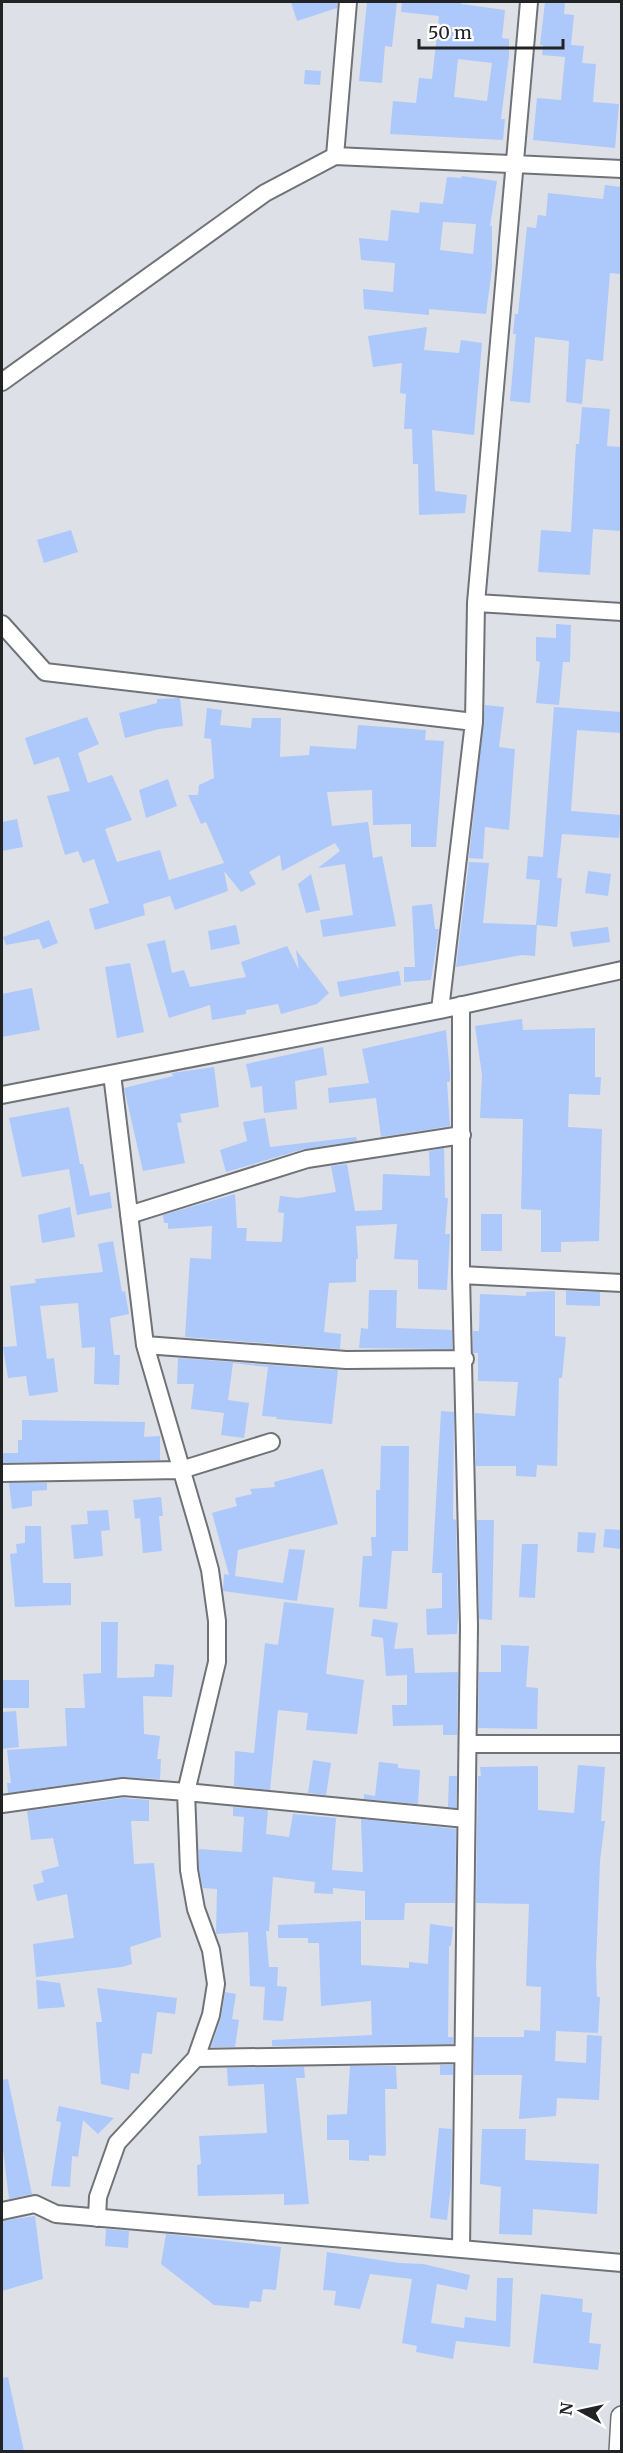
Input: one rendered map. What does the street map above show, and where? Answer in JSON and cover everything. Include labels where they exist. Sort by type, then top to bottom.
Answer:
[{"type":"street","points":[[335,156],[348,2]]},
{"type":"street","points":[[440,1010],[474,722],[476,603],[529,2]]},
{"type":"street","points":[[2,382],[265,193],[335,156],[621,169]]},
{"type":"street","points":[[476,603],[621,612]]},
{"type":"street","points":[[2,624],[45,672],[474,722]]},
{"type":"street","points":[[2,1095],[440,1010],[621,970]]},
{"type":"street","points":[[460,1005],[461,1275],[465,1359],[468,1744],[461,2249]]},
{"type":"street","points":[[97,2218],[98,2197],[117,2143],[196,2058],[211,2015],[216,1984],[211,1950],[196,1909],[189,1870],[186,1792],[217,1662],[217,1621],[210,1570],[145,1345],[112,1074]]},
{"type":"street","points":[[129,1215],[307,1159],[462,1135]]},
{"type":"street","points":[[461,1275],[621,1283]]},
{"type":"street","points":[[145,1345],[346,1360],[465,1359]]},
{"type":"street","points":[[2,1473],[182,1470],[271,1442]]},
{"type":"street","points":[[468,1744],[621,1744]]},
{"type":"street","points":[[2,1804],[123,1787],[466,1819]]},
{"type":"street","points":[[196,2058],[463,2054]]},
{"type":"street","points":[[2,2211],[36,2204],[56,2214],[621,2263]]},
{"type":"street","points":[[621,2417],[621,2446]]},
{"type":"building","points":[[291,2],[338,2],[337,8],[297,21]]},
{"type":"building","points":[[367,2],[397,2],[392,47],[385,46],[382,83],[359,81]]},
{"type":"building","points":[[402,2],[461,2],[461,4],[505,10],[502,38],[509,39],[509,56],[501,119],[505,119],[503,140],[390,134],[393,101],[416,103],[419,78],[432,79],[439,16],[401,12]],"holes":[[[458,59],[492,63],[487,101],[454,97]]]},
{"type":"building","points":[[545,2],[565,2],[564,14],[574,15],[571,45],[584,46],[582,63],[596,64],[593,102],[619,104],[615,148],[533,140],[537,98],[561,100],[565,57],[542,55],[543,45],[540,45]]},
{"type":"building","points":[[305,70],[321,71],[320,85],[304,84]]},
{"type":"building","points":[[462,176],[497,181],[490,226],[492,226],[492,268],[486,314],[429,309],[429,315],[364,309],[363,289],[393,292],[395,263],[361,260],[359,238],[388,241],[391,210],[419,213],[420,202],[443,204],[447,177],[461,178]],"holes":[[[443,222],[476,224],[473,254],[440,250]]]},
{"type":"building","points":[[605,185],[621,187],[621,261],[620,274],[610,273],[603,361],[586,359],[582,404],[566,402],[569,341],[535,337],[530,403],[510,401],[516,334],[513,334],[515,314],[518,314],[527,227],[536,228],[538,215],[546,216],[548,193],[603,199]]},
{"type":"building","points":[[427,327],[424,350],[459,353],[461,340],[482,343],[474,435],[432,430],[435,491],[467,495],[465,513],[419,515],[418,464],[413,464],[412,429],[404,429],[406,394],[400,393],[402,363],[373,367],[368,336]]},
{"type":"building","points":[[582,407],[610,409],[607,446],[621,447],[621,531],[593,529],[590,575],[538,572],[541,530],[571,532],[576,444],[579,444]]},
{"type":"building","points":[[71,530],[78,552],[44,563],[37,540]]},
{"type":"building","points":[[556,624],[571,625],[570,662],[563,662],[559,705],[536,703],[540,662],[536,661],[536,637],[556,638]]},
{"type":"building","points":[[180,698],[183,726],[159,729],[125,738],[119,713],[157,703],[157,699]]},
{"type":"building","points":[[485,705],[504,707],[499,747],[515,749],[509,830],[485,827],[483,859],[469,858]]},
{"type":"building","points":[[554,707],[621,712],[621,733],[577,730],[571,811],[621,815],[619,838],[562,834],[557,878],[562,878],[557,927],[537,925],[535,956],[522,955],[456,967],[469,862],[489,863],[483,923],[536,925],[540,880],[526,879],[528,856],[543,857]]},
{"type":"building","points":[[207,708],[222,710],[220,725],[251,728],[252,718],[281,718],[280,757],[309,755],[310,746],[356,749],[358,725],[426,730],[425,740],[444,741],[436,847],[411,847],[411,824],[373,825],[372,790],[327,792],[332,826],[368,822],[373,858],[382,856],[396,926],[323,937],[320,920],[353,915],[345,864],[318,868],[340,851],[335,843],[282,871],[280,855],[249,872],[256,884],[241,892],[224,871],[228,891],[175,910],[170,896],[143,904],[145,915],[95,930],[89,909],[109,903],[94,859],[83,863],[78,851],[65,855],[47,796],[70,791],[59,757],[34,765],[25,738],[87,717],[99,744],[78,753],[88,783],[112,775],[132,820],[105,829],[117,862],[160,850],[169,880],[224,863],[206,822],[201,824],[188,795],[198,795],[199,785],[214,778],[211,739],[204,738]]},
{"type":"building","points":[[168,779],[177,806],[146,818],[139,790]]},
{"type":"building","points":[[17,819],[23,847],[2,851],[2,822]]},
{"type":"building","points":[[588,871],[611,874],[608,896],[585,893]]},
{"type":"building","points":[[311,874],[320,910],[306,913],[298,884]]},
{"type":"building","points":[[432,904],[435,929],[439,929],[431,980],[404,982],[404,967],[415,967],[412,906]]},
{"type":"building","points":[[49,920],[58,943],[43,949],[39,939],[6,945],[3,937]]},
{"type":"building","points":[[236,925],[240,944],[211,950],[208,931]]},
{"type":"building","points":[[608,927],[610,942],[573,947],[570,932]]},
{"type":"building","points":[[165,940],[172,973],[184,970],[190,987],[246,977],[241,962],[287,946],[299,970],[296,950],[329,993],[317,1004],[281,1014],[278,1004],[246,1010],[246,1014],[212,1020],[210,1005],[169,1018],[147,944]]},
{"type":"building","points":[[130,963],[144,1032],[117,1038],[105,967]]},
{"type":"building","points":[[399,971],[401,985],[340,997],[337,982]]},
{"type":"building","points":[[32,988],[40,1030],[2,1037],[2,994]]},
{"type":"building","points":[[522,1019],[523,1030],[595,1028],[595,1077],[601,1077],[600,1095],[569,1094],[568,1127],[602,1129],[599,1241],[561,1242],[561,1252],[541,1252],[541,1210],[521,1209],[523,1119],[480,1118],[482,1075],[475,1026]]},
{"type":"building","points":[[446,1030],[450,1075],[450,1082],[447,1082],[450,1126],[381,1137],[376,1098],[329,1103],[328,1088],[369,1083],[362,1049]]},
{"type":"building","points":[[323,1047],[327,1075],[295,1081],[297,1109],[264,1113],[262,1086],[251,1088],[246,1064]]},
{"type":"building","points":[[214,1067],[219,1107],[180,1114],[182,1122],[177,1123],[185,1163],[143,1171],[124,1088],[173,1076],[172,1073]]},
{"type":"building","points":[[69,1107],[80,1164],[83,1164],[90,1196],[110,1192],[112,1208],[77,1215],[69,1169],[22,1177],[9,1118]]},
{"type":"building","points":[[265,1118],[270,1147],[356,1137],[357,1141],[304,1149],[226,1172],[220,1150],[247,1141],[243,1122]]},
{"type":"building","points":[[444,1148],[445,1198],[448,1198],[445,1234],[450,1234],[447,1290],[418,1289],[418,1260],[394,1259],[397,1224],[356,1226],[358,1259],[356,1259],[356,1282],[329,1283],[324,1332],[341,1334],[340,1349],[185,1337],[190,1258],[211,1259],[212,1226],[168,1229],[168,1223],[164,1223],[163,1215],[235,1194],[237,1228],[247,1228],[246,1241],[282,1242],[284,1213],[278,1212],[280,1196],[298,1198],[336,1192],[331,1166],[347,1164],[355,1211],[382,1210],[383,1174],[430,1176],[429,1151]]},
{"type":"building","points":[[70,1207],[75,1237],[42,1243],[38,1215]]},
{"type":"building","points":[[481,1214],[502,1214],[502,1251],[481,1251]]},
{"type":"building","points":[[113,1241],[122,1292],[125,1291],[129,1314],[110,1318],[114,1355],[120,1355],[119,1385],[94,1384],[95,1347],[82,1348],[78,1303],[40,1306],[47,1359],[54,1358],[58,1392],[29,1396],[26,1376],[8,1378],[3,1347],[17,1346],[10,1286],[36,1283],[35,1279],[103,1272],[98,1244]]},
{"type":"building","points":[[369,1290],[397,1290],[396,1328],[452,1330],[452,1349],[359,1348],[361,1328],[368,1329]]},
{"type":"building","points":[[555,1291],[555,1336],[566,1337],[562,1378],[559,1378],[557,1466],[537,1465],[536,1477],[516,1476],[516,1466],[476,1466],[475,1413],[515,1416],[518,1382],[478,1381],[478,1353],[473,1353],[473,1331],[479,1331],[480,1294],[526,1296],[526,1292]]},
{"type":"building","points":[[566,1291],[600,1292],[600,1306],[566,1305]]},
{"type":"building","points":[[178,1358],[338,1370],[332,1424],[262,1416],[268,1367],[233,1363],[228,1400],[249,1403],[244,1438],[221,1435],[224,1413],[191,1409],[194,1384],[177,1384]]},
{"type":"building","points":[[441,1411],[454,1412],[453,1519],[456,1520],[457,1634],[427,1635],[426,1609],[442,1608],[442,1573],[432,1573]]},
{"type":"building","points":[[22,1420],[145,1422],[144,1437],[160,1436],[160,1460],[2,1463],[2,1453],[18,1453],[18,1440],[22,1440]]},
{"type":"building","points":[[381,1446],[409,1446],[408,1551],[392,1551],[387,1609],[359,1607],[363,1556],[372,1556],[371,1537],[376,1537],[376,1490],[380,1490]]},
{"type":"building","points":[[323,1469],[338,1524],[238,1550],[235,1576],[283,1583],[289,1549],[305,1550],[297,1601],[223,1591],[224,1574],[229,1575],[212,1513],[237,1506],[235,1498],[252,1494],[250,1489],[275,1487],[274,1482]]},
{"type":"building","points":[[9,1483],[47,1483],[47,1490],[32,1491],[32,1506],[12,1509]]},
{"type":"building","points":[[161,1497],[163,1516],[159,1516],[162,1551],[143,1553],[140,1518],[135,1519],[133,1500]]},
{"type":"building","points":[[108,1510],[110,1530],[101,1531],[103,1556],[74,1559],[71,1525],[88,1524],[87,1511]]},
{"type":"building","points":[[477,1520],[494,1520],[492,1620],[479,1619]]},
{"type":"building","points":[[25,1526],[41,1526],[43,1583],[71,1583],[71,1605],[15,1607],[10,1554],[17,1553],[16,1544],[25,1543]]},
{"type":"building","points":[[605,1529],[621,1530],[621,1549],[603,1547]]},
{"type":"building","points":[[578,1532],[596,1533],[594,1553],[577,1552]]},
{"type":"building","points":[[522,1544],[538,1544],[535,1598],[519,1597]]},
{"type":"building","points":[[284,1602],[334,1608],[326,1674],[364,1680],[357,1734],[306,1730],[308,1713],[278,1710],[270,1790],[234,1786],[235,1751],[254,1753],[265,1643],[278,1645]]},
{"type":"building","points":[[373,1619],[398,1623],[394,1649],[413,1648],[415,1673],[458,1672],[457,1735],[443,1735],[443,1725],[393,1726],[392,1705],[407,1705],[407,1675],[386,1676],[383,1638],[371,1636]]},
{"type":"building","points":[[101,1622],[118,1622],[117,1678],[154,1677],[155,1664],[174,1665],[172,1697],[143,1696],[144,1734],[160,1736],[157,1759],[161,1759],[160,1779],[122,1777],[8,1793],[7,1783],[11,1783],[7,1750],[67,1746],[65,1708],[85,1708],[83,1674],[101,1673]]},
{"type":"building","points":[[501,1645],[529,1646],[526,1687],[538,1688],[537,1729],[478,1728],[479,1672],[501,1672]]},
{"type":"building","points":[[3,1680],[29,1680],[29,1708],[3,1708]]},
{"type":"building","points":[[16,1711],[19,1747],[2,1749],[2,1712]]},
{"type":"building","points":[[313,1760],[331,1763],[326,1795],[308,1793]]},
{"type":"building","points":[[379,1762],[398,1764],[398,1768],[420,1770],[418,1804],[364,1799],[364,1794],[375,1796]]},
{"type":"building","points":[[578,1765],[605,1767],[601,1821],[605,1821],[600,1861],[596,1965],[597,1997],[600,1997],[598,2033],[556,2031],[555,2061],[586,2063],[587,2035],[602,2036],[599,2100],[557,2098],[556,2116],[519,2119],[522,2075],[474,2075],[474,2037],[524,2037],[524,2030],[540,2031],[541,1987],[526,1986],[529,1904],[476,1903],[478,1776],[481,1776],[480,1767],[538,1766],[538,1810],[574,1813]]},
{"type":"building","points":[[449,1776],[457,1776],[456,1808],[448,1807]]},
{"type":"building","points":[[123,1798],[149,1800],[149,1821],[131,1821],[134,1864],[154,1863],[161,1937],[130,1947],[132,1964],[36,1977],[33,1944],[74,1938],[67,1894],[37,1901],[33,1885],[44,1882],[41,1871],[59,1866],[53,1838],[31,1840],[27,1811]]},
{"type":"building","points":[[233,1807],[268,1810],[266,1834],[289,1837],[293,1814],[336,1818],[332,1870],[363,1872],[361,1819],[456,1829],[455,1903],[405,1903],[404,1920],[365,1920],[365,1891],[333,1888],[333,1894],[314,1893],[315,1882],[273,1877],[269,1931],[266,1931],[269,1967],[278,1967],[277,1986],[287,1987],[283,2021],[263,2020],[265,1987],[250,1986],[248,1932],[216,1934],[217,1889],[203,1888],[199,1869],[199,1849],[242,1852],[244,1817],[233,1816]]},
{"type":"building","points":[[361,1921],[361,1965],[409,1968],[409,1962],[428,1964],[430,1924],[453,1927],[451,1946],[449,1946],[448,2037],[453,2037],[453,2044],[272,2046],[272,2040],[372,2035],[371,2001],[321,2006],[319,1943],[308,1943],[308,1938],[278,1938],[278,1925]]},
{"type":"building","points":[[36,1980],[60,1983],[65,2007],[38,2009]]},
{"type":"building","points":[[97,1988],[177,1998],[175,2014],[157,2012],[152,2054],[142,2053],[139,2074],[131,2073],[129,2090],[101,2084],[96,2022],[102,2022]]},
{"type":"building","points":[[225,1992],[236,1994],[232,2019],[239,2020],[235,2047],[211,2047],[221,2018]]},
{"type":"building","points":[[440,2065],[453,2065],[453,2075],[440,2075]]},
{"type":"building","points":[[350,2066],[396,2066],[397,2089],[385,2089],[386,2153],[385,2156],[369,2155],[369,2161],[349,2160],[349,2140],[327,2140],[327,2115],[347,2114]]},
{"type":"building","points":[[304,2067],[305,2078],[296,2078],[309,2204],[284,2205],[284,2194],[198,2196],[197,2165],[201,2164],[199,2136],[267,2133],[264,2084],[228,2086],[227,2068]]},
{"type":"building","points":[[8,2079],[32,2194],[9,2199],[2,2141],[2,2080]]},
{"type":"building","points":[[59,2106],[114,2118],[98,2134],[83,2120],[78,2157],[72,2156],[70,2187],[51,2186],[61,2122],[56,2121]]},
{"type":"building","points":[[439,2128],[452,2129],[451,2186],[447,2220],[430,2218]]},
{"type":"building","points":[[482,2129],[526,2129],[525,2160],[599,2164],[597,2214],[533,2209],[532,2235],[499,2234],[501,2187],[480,2184]]},
{"type":"building","points":[[35,2216],[43,2279],[2,2291],[2,2221]]},
{"type":"building","points":[[106,2229],[129,2231],[128,2248],[105,2246]]},
{"type":"building","points":[[166,2234],[281,2247],[276,2290],[263,2289],[261,2302],[250,2301],[249,2308],[214,2305],[161,2264]]},
{"type":"building","points":[[327,2252],[399,2263],[423,2264],[470,2275],[467,2290],[437,2284],[431,2323],[464,2328],[465,2317],[496,2321],[497,2278],[513,2278],[510,2347],[456,2341],[453,2359],[416,2352],[417,2346],[402,2343],[412,2279],[370,2274],[360,2309],[334,2305],[336,2291],[323,2290]]},
{"type":"building","points":[[541,2294],[583,2299],[582,2312],[592,2313],[589,2343],[601,2344],[598,2370],[533,2363]]},
{"type":"building","points":[[8,2377],[24,2451],[2,2451],[2,2378]]}]
